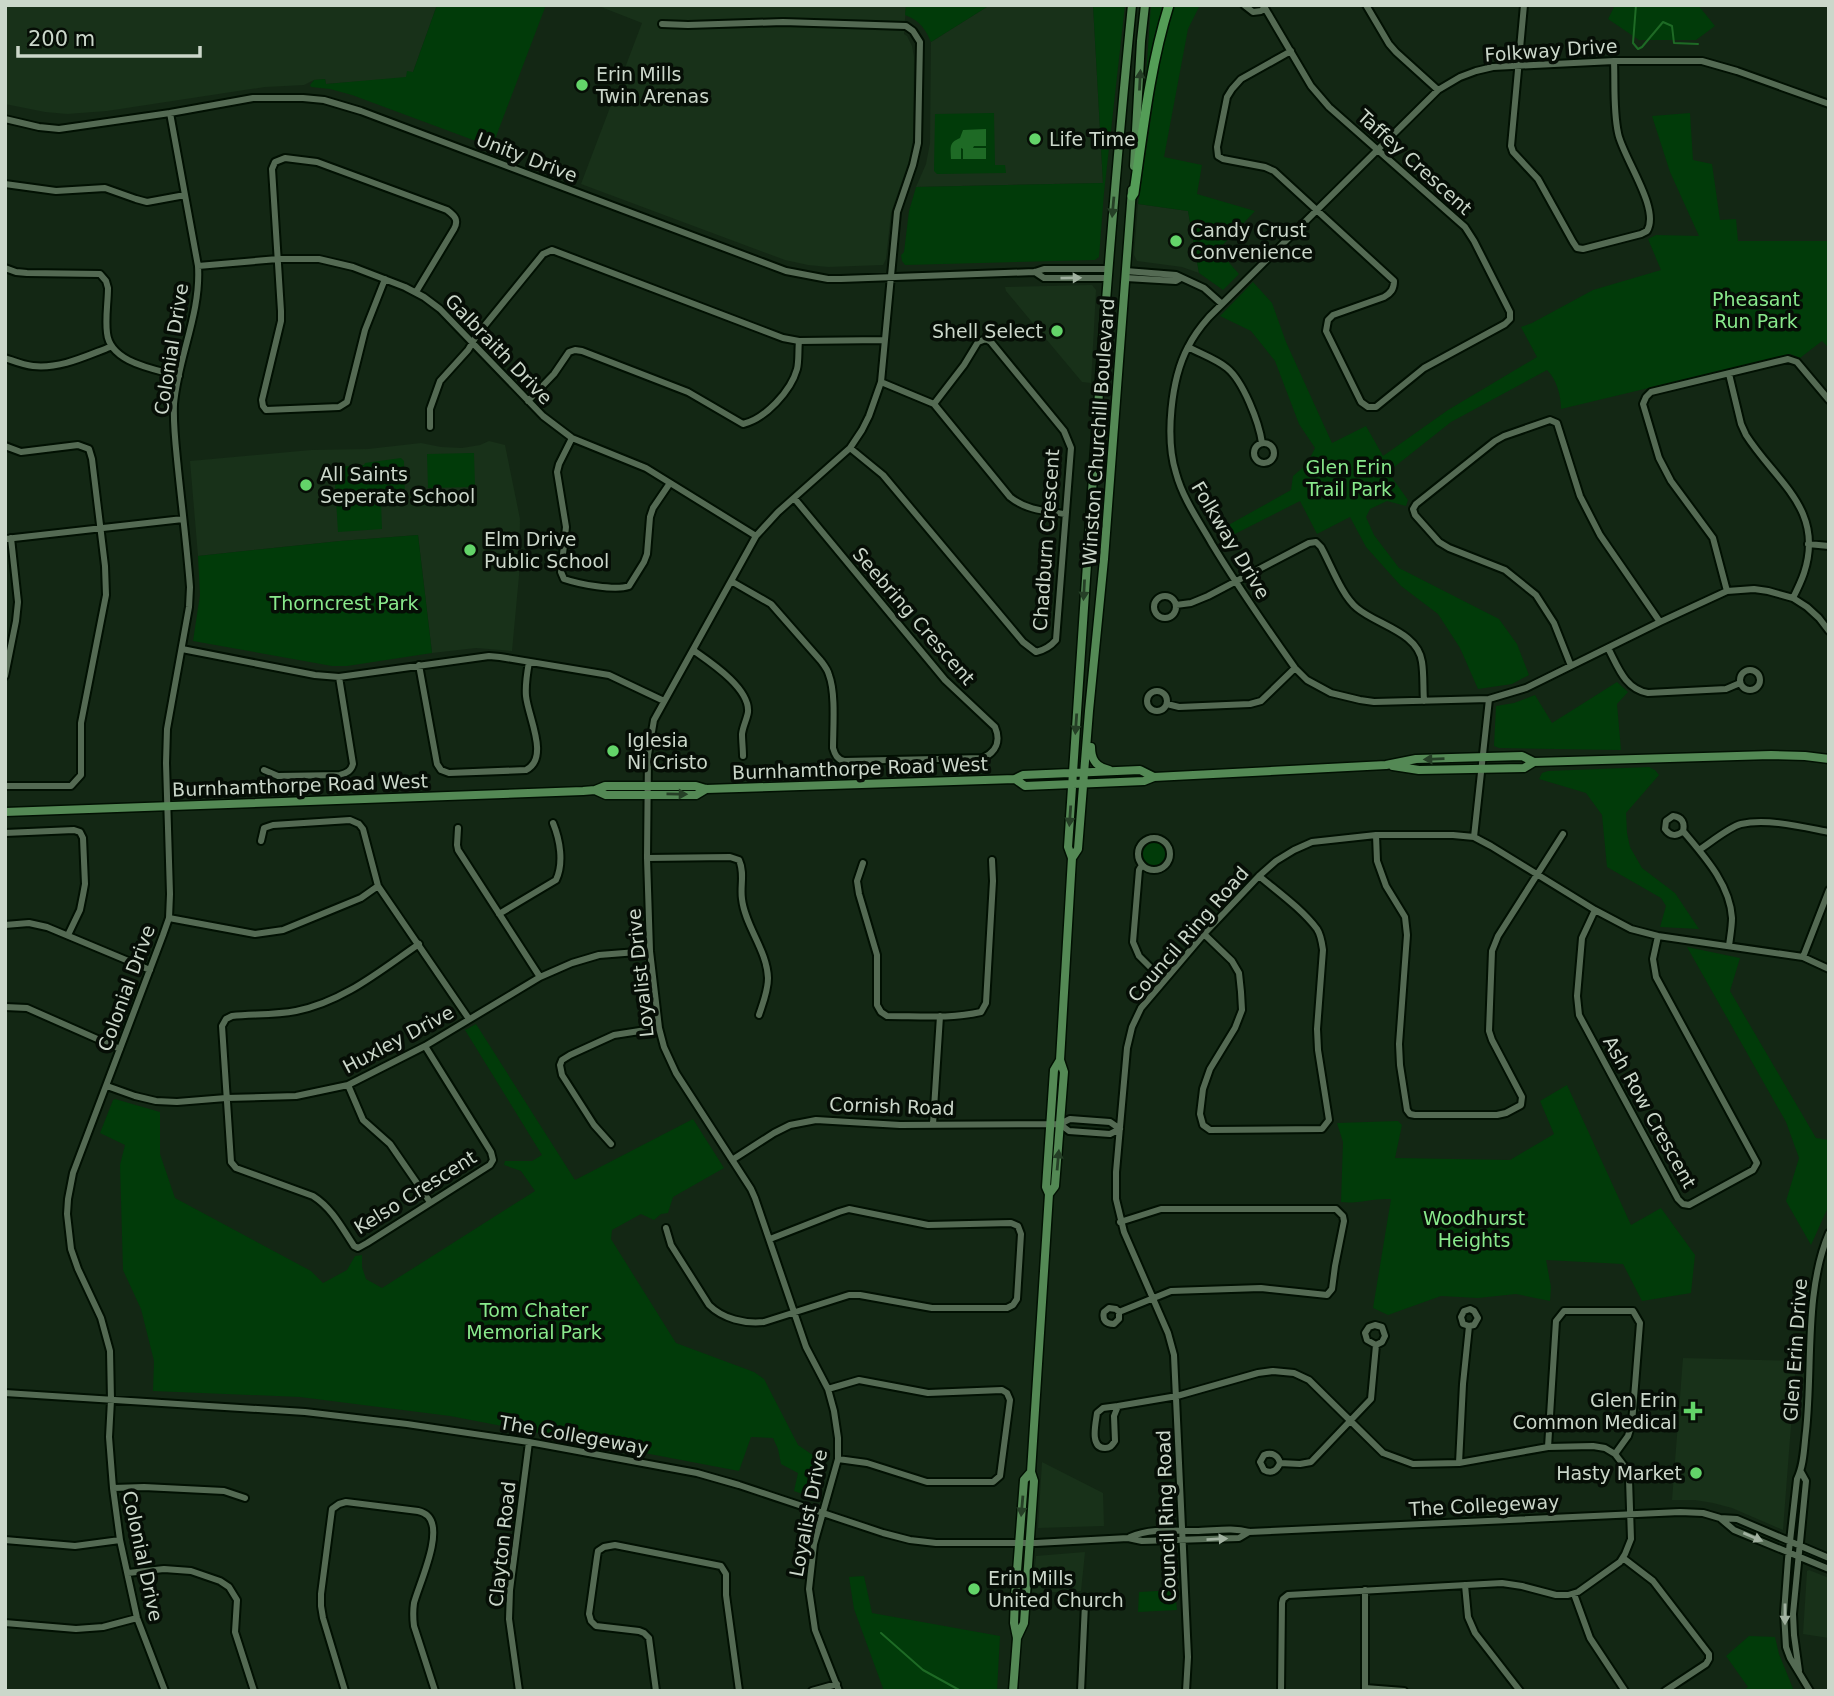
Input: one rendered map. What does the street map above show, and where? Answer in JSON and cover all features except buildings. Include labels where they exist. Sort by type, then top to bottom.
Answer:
[{"type":"highway","points":[[1132,196],[1153,67],[1169,5]]},
{"type":"main road","name":"Winston Churchill Boulevard","points":[[1049,1194],[1055,1186],[1064,1072],[1060,1060],[1072,858],[1068,847],[1085,570],[1119,132],[1132,5]]},
{"type":"main road","name":"Winston Churchill Boulevard","points":[[1072,858],[1078,849],[1103,571],[1145,5]]},
{"type":"main road","points":[[1108,273],[1126,274]]},
{"type":"main road","points":[[1089,710],[1094,714],[1091,754],[1097,764],[1110,770],[1140,770]]},
{"type":"main road","name":"Burnhamthorpe Road West","points":[[1386,765],[1419,769],[1481,769],[1524,768],[1534,762],[1632,758],[1770,755],[1829,759]]},
{"type":"main road","name":"Burnhamthorpe Road West","points":[[1015,779],[1025,786],[1144,781],[1154,776],[1386,765],[1416,760],[1522,756],[1534,762]]},
{"type":"main road","name":"Burnhamthorpe Road West","points":[[5,812],[595,790],[605,786],[647,790],[696,786],[706,789],[1015,779],[1023,775],[1140,770],[1154,776]]},
{"type":"main road","name":"Winston Churchill Boulevard","points":[[1017,1638],[1024,1623],[1034,1481],[1031,1472],[1049,1194],[1046,1187],[1049,1124],[1054,1070],[1060,1060]]},
{"type":"main road","name":"Winston Churchill Boulevard","points":[[1013,1691],[1017,1638],[1014,1623],[1024,1480],[1031,1472]]},
{"type":"street","name":"Taffey Crescent","points":[[1244,5],[1253,12],[1266,7],[1311,86],[1329,107],[1468,230],[1510,312],[1510,319],[1506,324],[1431,363],[1376,407],[1368,407],[1361,402],[1326,331],[1328,320],[1333,315],[1384,297],[1394,288],[1394,281],[1317,210]]},
{"type":"street","points":[[1366,5],[1389,44],[1438,90]]},
{"type":"street","points":[[1524,5],[1511,146],[1513,152],[1538,179],[1577,248],[1583,249],[1641,234],[1647,231],[1651,220],[1638,178],[1618,135],[1614,61]]},
{"type":"street","name":"Loyalist Drive","points":[[662,24],[818,23],[906,26],[920,42],[919,143],[897,212],[881,382],[869,416],[850,448],[778,512],[756,536],[654,720],[648,755],[646,858],[650,951],[664,1047],[676,1073],[755,1198],[806,1347],[828,1389],[838,1438],[838,1459],[814,1544],[809,1589],[815,1630],[838,1687]]},
{"type":"street","points":[[1291,51],[1241,79],[1231,89],[1217,147],[1218,156],[1274,171],[1317,210]]},
{"type":"street","name":"Folkway Drive","points":[[1829,104],[1702,61],[1518,65],[1476,71],[1460,78],[1438,90],[1204,323],[1180,365],[1174,388],[1170,425],[1175,470],[1181,489],[1235,582],[1295,668],[1307,680],[1341,697],[1374,702],[1489,699],[1526,688],[1727,591],[1754,589],[1793,598],[1807,607],[1829,631]]},
{"type":"street","name":"Unity Drive","points":[[5,119],[59,129],[253,98],[324,100],[345,105],[786,271],[828,279],[1035,272],[1044,269],[1108,273]]},
{"type":"street","name":"Colonial Drive","points":[[165,1691],[137,1618],[120,1540],[109,1437],[111,1363],[107,1340],[101,1318],[74,1259],[67,1214],[74,1174],[169,918],[167,729],[190,587],[174,406],[197,304],[198,266],[170,113]]},
{"type":"street","points":[[385,279],[365,330],[347,402],[338,407],[269,411],[262,406],[281,321],[273,165],[282,159],[317,162],[447,210],[457,224],[416,292]]},
{"type":"street","points":[[5,184],[56,191],[105,188],[147,202],[185,195]]},
{"type":"street","points":[[430,427],[430,409],[440,381],[546,251],[552,250],[775,335],[799,341],[884,340]]},
{"type":"street","name":"Galbraith Drive","points":[[198,266],[278,259],[330,260],[416,292],[440,309],[549,422],[572,438],[646,468],[756,536]]},
{"type":"street","points":[[5,268],[16,272],[100,274],[108,288],[107,334],[110,347],[130,362],[179,376]]},
{"type":"street","points":[[1126,274],[1176,281],[1181,278],[1194,282],[1222,304]]},
{"type":"street","name":"Chadburn Crescent","points":[[850,448],[883,475],[1023,642],[1036,652],[1044,651],[1056,640],[1071,448],[1067,437],[992,342],[986,339],[978,342],[934,404]]},
{"type":"street","points":[[528,401],[554,374],[569,352],[575,350],[688,392],[743,424],[758,417],[783,396],[797,369],[799,341]]},
{"type":"street","points":[[5,358],[39,366],[73,362],[110,347]]},
{"type":"street","points":[[1188,347],[1220,363],[1237,379],[1259,427],[1262,443]]},
{"type":"street","points":[[1727,591],[1713,538],[1671,481],[1659,458],[1643,404],[1646,397],[1651,393],[1788,359],[1797,362],[1829,400]]},
{"type":"street","points":[[1729,374],[1746,435],[1788,488],[1807,522],[1808,544],[1804,572],[1793,598]]},
{"type":"street","points":[[881,382],[934,404],[1010,497],[1020,505],[1065,514]]},
{"type":"street","points":[[1571,666],[1554,623],[1536,595],[1505,570],[1449,548],[1439,541],[1415,515],[1413,509],[1504,436],[1549,420],[1558,423],[1580,496],[1600,535],[1660,622]]},
{"type":"street","points":[[572,438],[557,472],[566,527],[561,572],[564,579],[619,588],[629,586],[647,554],[653,508],[670,483]]},
{"type":"street","points":[[5,446],[21,452],[78,445],[89,449],[106,595],[81,723],[81,775],[71,786],[5,786]]},
{"type":"street","name":"Seebring Crescent","points":[[731,581],[771,604],[821,661],[830,677],[833,748],[839,760],[983,758],[994,750],[998,742],[995,727],[945,680],[793,498]]},
{"type":"street","points":[[5,676],[18,601],[8,539],[183,519]]},
{"type":"street","points":[[1176,605],[1191,603],[1309,543],[1316,542],[1355,607],[1415,644],[1422,660],[1424,701]]},
{"type":"street","points":[[1808,544],[1829,545]]},
{"type":"street","points":[[1608,648],[1628,684],[1639,691],[1648,693],[1726,689],[1740,684]]},
{"type":"street","points":[[181,649],[315,675],[339,677],[488,656],[609,675],[664,701]]},
{"type":"street","points":[[693,650],[724,673],[744,695],[748,710],[742,732],[743,757]]},
{"type":"street","points":[[419,665],[437,764],[441,770],[526,770],[533,766],[537,759],[536,739],[526,691],[529,662]]},
{"type":"street","points":[[1167,704],[1179,707],[1250,704],[1261,701],[1295,668]]},
{"type":"street","points":[[264,771],[278,776],[340,775],[352,769],[339,677]]},
{"type":"street","points":[[1474,837],[1489,699]]},
{"type":"street","points":[[261,841],[264,828],[273,825],[350,820],[359,824],[363,829],[378,886],[469,1019]]},
{"type":"street","points":[[1699,850],[1739,824],[1756,822],[1829,832]]},
{"type":"street","points":[[499,914],[556,880],[560,872],[559,838],[554,823]]},
{"type":"street","points":[[458,828],[458,850],[540,977]]},
{"type":"street","points":[[1683,831],[1718,877],[1729,900],[1732,920],[1729,947]]},
{"type":"street","points":[[5,833],[80,832],[83,838],[85,884],[80,910],[68,934]]},
{"type":"street","points":[[1376,835],[1377,861],[1386,886],[1405,917],[1407,935],[1399,1044],[1407,1110],[1415,1115],[1497,1115],[1521,1105],[1522,1097],[1489,1031],[1492,951],[1498,936],[1563,834]]},
{"type":"street","name":"Council Ring Road","points":[[1186,1691],[1188,1657],[1176,1367],[1172,1344],[1121,1222],[1116,1199],[1116,1172],[1127,1048],[1132,1027],[1141,1008],[1204,934],[1276,861],[1312,842],[1376,835],[1453,835],[1474,837],[1631,929],[1658,936],[1803,957],[1829,969]]},
{"type":"street","points":[[1156,839],[1165,843],[1169,857],[1165,866],[1151,870],[1142,866],[1138,852],[1142,843],[1156,839]]},
{"type":"street","points":[[646,858],[730,857],[739,860],[742,867],[745,914],[767,968],[768,981],[759,1016]]},
{"type":"street","points":[[863,863],[857,881],[877,955],[877,1005],[887,1016],[940,1016],[981,1012],[986,1003],[992,860]]},
{"type":"street","points":[[1142,866],[1139,870],[1133,942],[1139,957],[1164,981]]},
{"type":"street","points":[[1204,934],[1232,961],[1239,974],[1242,1010],[1235,1028],[1210,1069],[1203,1089],[1200,1114],[1203,1125],[1210,1130],[1322,1129],[1329,1120],[1317,1029],[1323,950],[1321,940],[1318,931],[1299,911],[1259,876]]},
{"type":"street","points":[[169,918],[255,934],[271,933],[352,901],[378,886]]},
{"type":"street","points":[[1803,957],[1829,890]]},
{"type":"street","name":"Ash Row Crescent","points":[[1595,910],[1582,939],[1577,996],[1579,1015],[1678,1199],[1683,1204],[1690,1205],[1753,1171],[1757,1163],[1656,977],[1653,959],[1658,936]]},
{"type":"street","points":[[5,925],[29,923],[47,927],[150,970]]},
{"type":"street","points":[[226,1098],[222,1026],[226,1019],[232,1016],[299,1010],[325,1003],[356,987],[419,944]]},
{"type":"street","name":"Huxley Drive","points":[[107,1086],[156,1101],[177,1102],[296,1096],[348,1085],[425,1045],[540,977],[572,963],[600,955],[650,951]]},
{"type":"street","points":[[5,1007],[27,1008],[120,1049]]},
{"type":"street","points":[[933,1124],[940,1016]]},
{"type":"street","points":[[611,1144],[594,1125],[562,1075],[562,1060],[614,1035],[659,1027]]},
{"type":"street","name":"Kelso Crescent","points":[[226,1098],[231,1162],[236,1168],[323,1202],[358,1248],[490,1165],[493,1160],[491,1152],[425,1045]]},
{"type":"street","points":[[348,1085],[363,1120],[390,1144],[430,1202]]},
{"type":"street","name":"Cornish Road","points":[[732,1160],[774,1133],[803,1121],[816,1119],[900,1125],[1060,1124]]},
{"type":"street","points":[[1070,1119],[1110,1122],[1120,1129],[1110,1134],[1069,1131],[1060,1124],[1070,1119]]},
{"type":"street","points":[[666,1228],[671,1245],[709,1305],[729,1318],[753,1324],[849,1295],[932,1308],[1007,1308],[1017,1299],[1021,1234],[1018,1226],[1011,1223],[928,1224],[849,1209],[770,1239]]},
{"type":"street","points":[[1119,1312],[1171,1291],[1261,1288],[1327,1295],[1332,1289],[1344,1221],[1336,1209],[1161,1209],[1121,1222]]},
{"type":"street","name":"Glen Erin Drive","points":[[1810,1691],[1786,1647],[1784,1613],[1788,1552],[1807,1414],[1815,1277],[1829,1233]]},
{"type":"street","points":[[1548,1447],[1556,1321],[1559,1316],[1564,1311],[1633,1311],[1640,1323],[1632,1423],[1628,1436],[1615,1454]]},
{"type":"street","points":[[1459,1463],[1469,1326]]},
{"type":"street","points":[[1280,1463],[1311,1462],[1371,1399],[1376,1345]]},
{"type":"street","points":[[1118,1406],[1114,1416],[1115,1441],[1106,1448],[1098,1445],[1095,1440],[1097,1413],[1103,1408],[1177,1396],[1258,1373],[1294,1373],[1309,1380],[1383,1453],[1398,1460],[1413,1464],[1459,1463],[1548,1447],[1593,1446],[1605,1448],[1615,1454],[1625,1467],[1629,1479],[1631,1539],[1623,1558],[1616,1565],[1574,1594],[1556,1595],[1512,1583],[1292,1594],[1285,1597],[1282,1603],[1281,1691]]},
{"type":"street","points":[[828,1389],[859,1380],[928,1393],[1002,1390],[1010,1400],[1000,1475],[993,1482],[927,1482],[867,1463],[838,1459]]},
{"type":"street","name":"The Collegeway","points":[[5,1393],[305,1412],[529,1442],[697,1474],[739,1485],[894,1536],[936,1543],[1030,1543],[1128,1538],[1142,1541],[1183,1540],[1239,1538],[1249,1532]]},
{"type":"street","name":"Clayton Road","points":[[519,1691],[509,1619],[510,1590],[529,1442]]},
{"type":"street","name":"Glen Erin Drive","points":[[1799,1673],[1794,1614],[1806,1481],[1801,1472]]},
{"type":"street","points":[[113,1488],[224,1491],[245,1498]]},
{"type":"street","points":[[345,1691],[323,1618],[321,1594],[332,1509],[346,1502],[418,1511],[427,1514],[431,1521],[431,1552],[414,1602],[413,1618],[435,1691]]},
{"type":"street","name":"The Collegeway","points":[[1128,1538],[1142,1532],[1239,1529],[1249,1532],[1680,1512],[1737,1519],[1829,1558]]},
{"type":"street","name":"The Collegeway","points":[[1720,1518],[1734,1530],[1829,1570]]},
{"type":"street","points":[[5,1540],[75,1546],[120,1540]]},
{"type":"street","points":[[656,1691],[649,1638],[645,1633],[596,1626],[591,1621],[589,1614],[598,1551],[604,1547],[615,1545],[721,1566],[726,1574],[726,1595],[739,1691]]},
{"type":"street","points":[[1623,1558],[1657,1586],[1709,1654],[1706,1664],[1665,1691]]},
{"type":"street","points":[[128,1573],[164,1569],[191,1571],[229,1587],[237,1600],[235,1632],[254,1691]]},
{"type":"street","points":[[1465,1585],[1468,1617],[1475,1633],[1520,1691]]},
{"type":"street","points":[[1365,1590],[1365,1690],[1404,1691]]},
{"type":"street","points":[[1574,1594],[1590,1638],[1625,1691]]},
{"type":"street","points":[[1081,1691],[1085,1604]]},
{"type":"street","points":[[5,1623],[76,1629],[103,1627],[137,1618]]},
{"type":"street","points":[[813,1691],[838,1687]]},
{"type":"shaded area","points":[[5,5],[437,5],[413,72],[406,78],[326,84],[325,79],[314,80],[304,85],[265,87],[107,111],[67,114],[5,104]]},
{"type":"shaded area","points":[[596,5],[906,5],[904,34],[912,46],[914,57],[913,139],[909,161],[891,213],[883,265],[828,267],[785,260],[581,184],[642,23]]},
{"type":"shaded area","points":[[990,5],[1093,5],[1103,183],[916,187],[926,164],[930,143],[931,42]]},
{"type":"shaded area","points":[[986,129],[986,146],[973,148],[986,148],[986,159],[963,159],[961,148],[961,159],[951,159],[952,144],[960,138],[963,130]]},
{"type":"shaded area","points":[[1138,204],[1188,211],[1199,273],[1182,267],[1137,261],[1134,255]]},
{"type":"shaded area","points":[[1092,285],[1096,290],[1091,383],[1082,382],[1005,287]]},
{"type":"shaded area","points":[[489,441],[505,445],[520,519],[519,576],[512,651],[476,648],[432,653],[418,535],[198,556],[190,461],[421,443],[462,448]]},
{"type":"shaded area","points":[[1683,1358],[1796,1361],[1783,1530],[1732,1508],[1695,1500],[1672,1500]]},
{"type":"shaded area","points":[[1042,1462],[1103,1493],[1104,1526],[1038,1528]]},
{"type":"shaded area","points":[[1085,1552],[1081,1591],[1032,1593],[1036,1556]]},
{"type":"shaded area","points":[[1809,1570],[1829,1578],[1829,1638],[1803,1634]]},
{"type":"green space","points":[[437,5],[546,5],[492,147],[352,95],[310,85],[314,80],[325,79],[326,84],[406,77],[407,71],[413,72]]},
{"type":"green space","points":[[906,5],[990,5],[931,42],[921,26],[905,15]]},
{"type":"green space","points":[[1093,5],[1125,5],[1099,257],[1095,260],[905,265],[901,255],[904,252],[909,211],[916,187],[1103,183]]},
{"type":"green space","points":[[1151,5],[1165,5],[1149,76],[1146,76]]},
{"type":"green space","points":[[1172,5],[1200,5],[1188,29],[1164,157],[1202,165],[1197,194],[1255,211],[1218,250],[1239,274],[1223,290],[1199,273],[1188,211],[1138,204],[1157,78],[1154,77]]},
{"type":"green space","points":[[1615,5],[1698,5],[1715,26],[1696,40],[1639,40],[1608,19]]},
{"type":"green space","points":[[994,113],[995,165],[1005,165],[1006,173],[937,174],[934,171],[935,114]]},
{"type":"green space","points":[[1690,113],[1693,160],[1712,164],[1720,220],[1736,219],[1738,241],[1829,241],[1829,348],[1822,341],[1800,358],[1790,354],[1561,409],[1558,388],[1547,370],[1451,422],[1388,472],[1408,500],[1406,506],[1387,501],[1370,509],[1366,517],[1374,535],[1399,568],[1499,619],[1517,644],[1529,675],[1512,684],[1478,689],[1460,648],[1438,614],[1401,586],[1366,547],[1350,517],[1317,534],[1300,501],[1223,540],[1216,532],[1291,490],[1293,476],[1307,464],[1315,448],[1299,424],[1275,361],[1251,331],[1220,316],[1253,282],[1272,303],[1286,342],[1332,443],[1366,426],[1383,456],[1448,410],[1537,357],[1521,327],[1593,290],[1661,270],[1648,239],[1656,235],[1699,236],[1670,172],[1652,116]]},
{"type":"green space","points":[[474,453],[475,487],[428,488],[427,454]]},
{"type":"green space","points":[[401,458],[404,461],[405,502],[397,505],[381,503],[382,529],[338,532],[334,467]]},
{"type":"green space","name":"Thorncrest Park","points":[[418,535],[432,653],[332,666],[193,641],[200,595],[198,556]]},
{"type":"green space","points":[[1617,682],[1628,692],[1617,704],[1621,750],[1494,746],[1496,706],[1535,695],[1552,723]]},
{"type":"green space","points":[[1649,767],[1659,775],[1626,813],[1630,847],[1642,868],[1675,893],[1699,929],[1660,927],[1666,906],[1661,898],[1607,867],[1602,815],[1586,793],[1539,779],[1542,773],[1548,771]]},
{"type":"green space","points":[[1149,842],[1159,842],[1166,849],[1166,859],[1159,866],[1149,866],[1142,859],[1142,849]]},
{"type":"green space","points":[[1687,947],[1740,958],[1730,991],[1816,1138],[1829,1140],[1829,1205],[1811,1245],[1786,1201],[1799,1158],[1786,1122]]},
{"type":"green space","name":"Tom Chater Memorial Park","points":[[476,1024],[575,1180],[693,1119],[724,1168],[673,1197],[668,1213],[661,1214],[654,1220],[641,1214],[612,1230],[611,1239],[676,1343],[754,1372],[764,1379],[798,1445],[826,1464],[814,1498],[794,1491],[798,1473],[781,1464],[773,1438],[751,1437],[739,1471],[450,1416],[300,1397],[153,1391],[154,1361],[141,1309],[123,1270],[120,1165],[125,1145],[100,1133],[113,1100],[160,1112],[160,1154],[175,1198],[311,1271],[323,1283],[347,1270],[355,1256],[362,1255],[366,1279],[382,1288],[535,1191],[521,1171],[504,1165],[505,1161],[532,1161],[542,1155],[465,1030]]},
{"type":"green space","name":"Woodhurst Heights","points":[[1567,1085],[1631,1225],[1661,1208],[1695,1255],[1691,1293],[1642,1301],[1623,1264],[1546,1260],[1551,1287],[1550,1301],[1516,1294],[1478,1298],[1441,1296],[1388,1315],[1373,1308],[1391,1199],[1341,1202],[1343,1142],[1337,1123],[1398,1121],[1402,1125],[1395,1158],[1510,1160],[1554,1134],[1540,1101]]},
{"type":"green space","points":[[864,1576],[872,1613],[1000,1636],[997,1691],[884,1691],[854,1609],[849,1577]]},
{"type":"green space","points":[[1175,1590],[1177,1610],[1138,1612],[1139,1592]]},
{"type":"green space","points":[[1749,1636],[1775,1637],[1794,1691],[1743,1691],[1748,1687],[1726,1656]]},
{"type":"waterway","points":[[1636,5],[1633,43],[1638,49],[1663,22],[1672,26],[1674,43],[1698,44]]},
{"type":"waterway","points":[[881,1633],[923,1670],[961,1691]]},
{"type":"place","name":"Erin Mills Twin Arenas","points":[[582,85]]},
{"type":"place","name":"Life Time","points":[[1035,139]]},
{"type":"place","name":"Candy Crust Convenience","points":[[1176,241]]},
{"type":"place","name":"Shell Select","points":[[1057,331]]},
{"type":"place","name":"All Saints Seperate School","points":[[306,485]]},
{"type":"place","name":"Elm Drive Public School","points":[[470,550]]},
{"type":"place","name":"Iglesia Ni Cristo","points":[[613,751]]},
{"type":"place","name":"Glen Erin Common Medical","points":[[1693,1411]]},
{"type":"place","name":"Hasty Market","points":[[1696,1473]]},
{"type":"place","name":"Erin Mills United Church","points":[[974,1589]]},
{"type":"park label","name":"Pheasant Run Park","points":[[1756,310]]},
{"type":"park label","name":"Glen Erin Trail Park","points":[[1349,478]]}]
